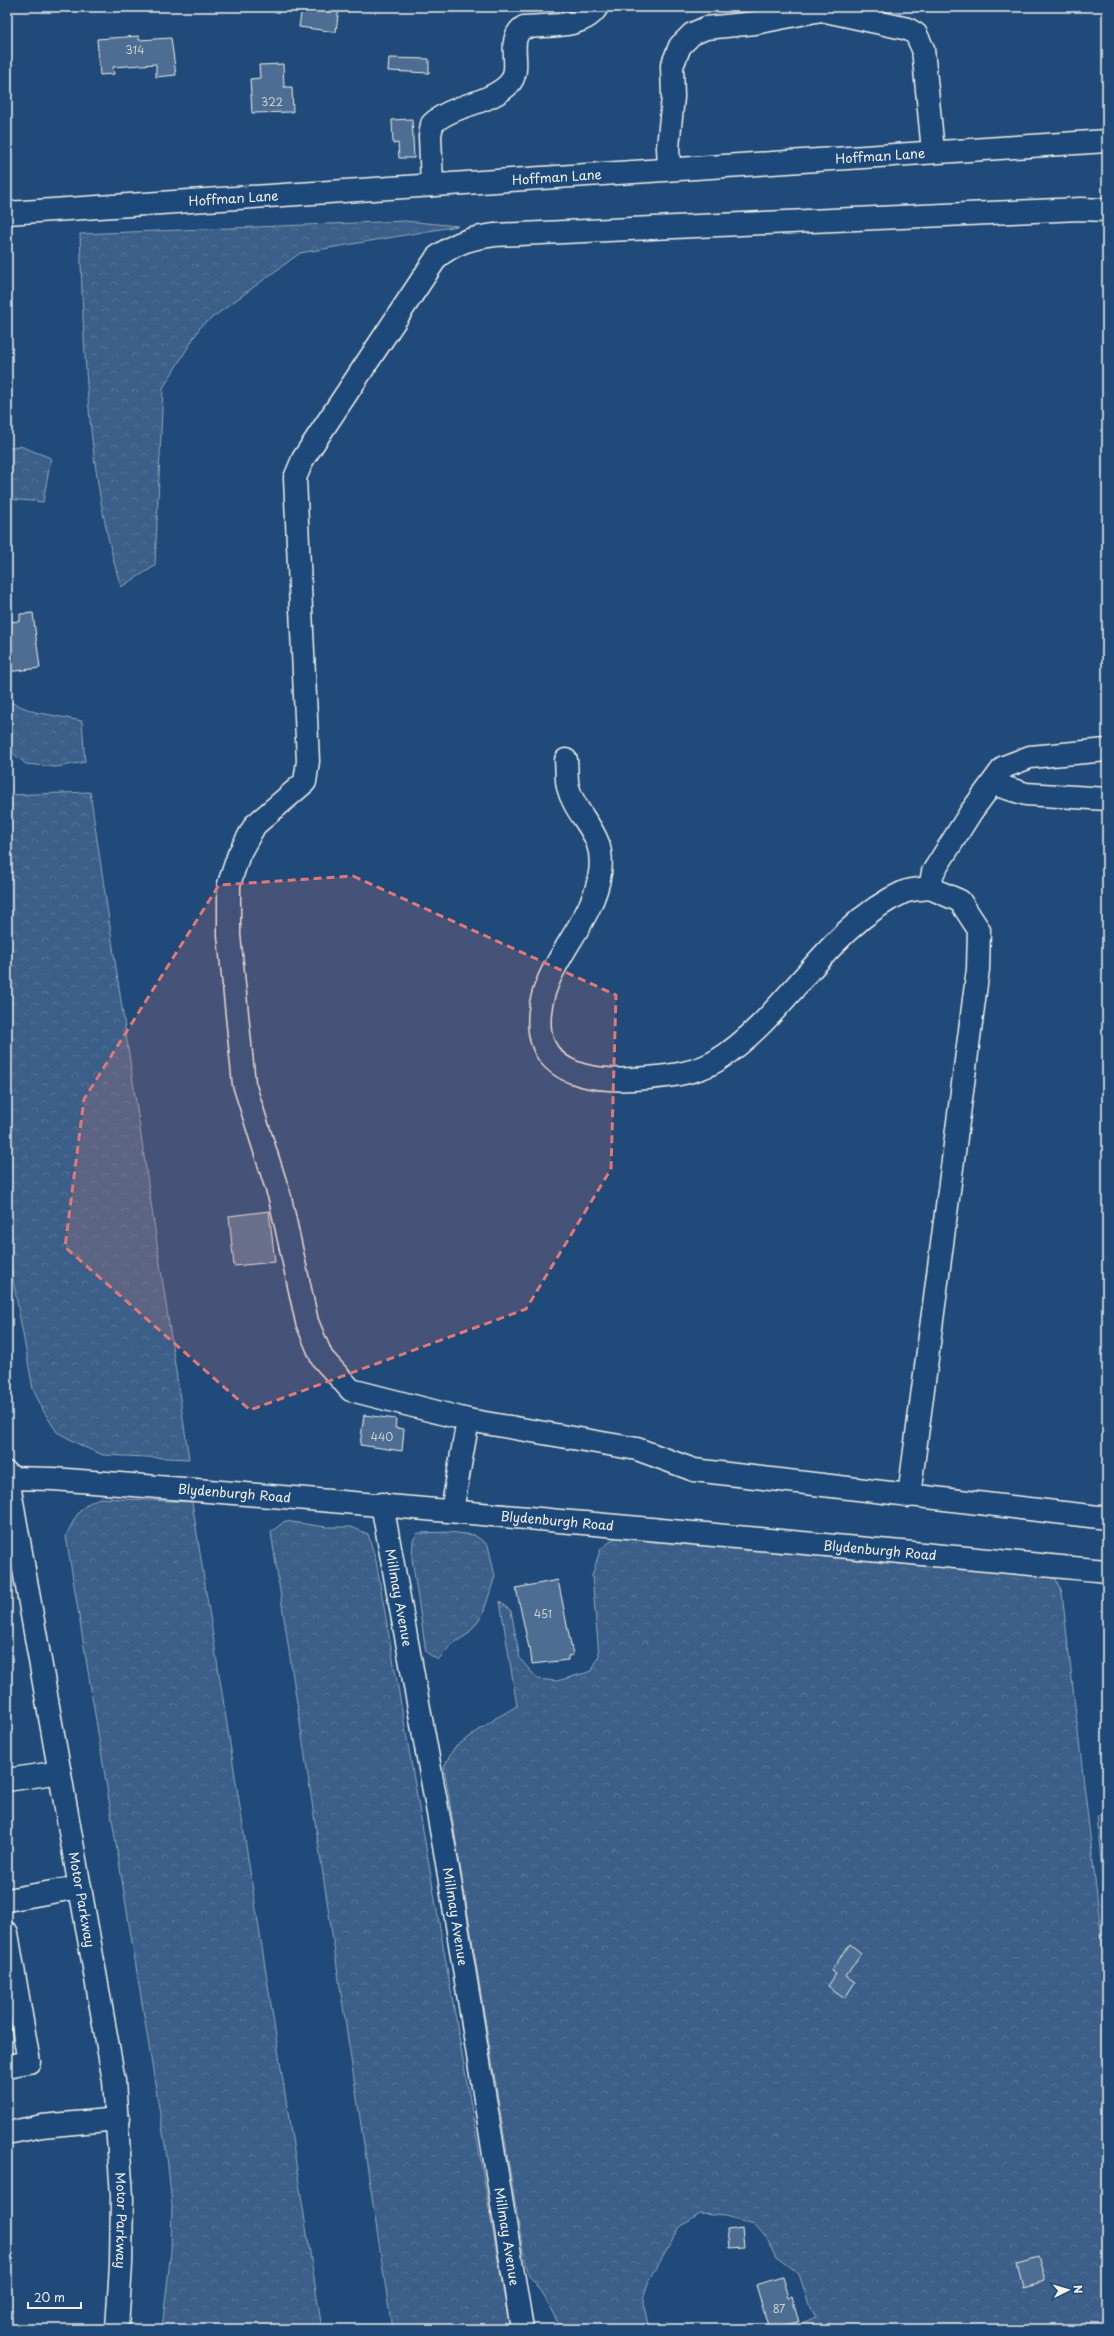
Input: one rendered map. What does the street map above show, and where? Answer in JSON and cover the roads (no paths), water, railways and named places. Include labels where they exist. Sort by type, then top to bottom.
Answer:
[{"type":"street","points":[[432,186],[430,136],[432,124],[444,114],[491,95],[508,85],[516,67],[515,39],[518,31],[524,27],[576,22],[588,18],[597,7]]},
{"type":"street","points":[[669,169],[668,146],[673,97],[672,66],[675,55],[686,40],[692,34],[706,28],[755,23],[821,10],[908,29],[916,34],[923,49],[933,152]]},
{"type":"street","name":"Hoffman Lane","points":[[7,213],[1107,141]]},
{"type":"street","points":[[1107,210],[1073,209],[503,235],[474,238],[454,244],[437,257],[303,459],[295,478],[308,761],[305,782],[255,824],[239,854],[229,884],[229,935],[244,1084],[280,1198],[307,1322],[322,1358],[352,1390],[468,1420],[637,1449],[672,1460],[694,1470],[1107,1518]]},
{"type":"street","points":[[930,888],[933,872],[972,812],[1004,768],[1030,757],[1107,750]]},
{"type":"street","points":[[566,760],[567,786],[578,811],[591,826],[599,844],[600,872],[590,902],[545,985],[539,1009],[540,1032],[548,1054],[564,1070],[591,1078],[627,1080],[676,1075],[715,1061],[760,1027],[807,973],[844,935],[877,907],[905,891],[930,888],[960,901],[979,930],[978,970],[909,1496]]},
{"type":"street","points":[[993,784],[1026,794],[1107,799]]},
{"type":"street","points":[[452,1510],[468,1420]]},
{"type":"street","name":"Blydenburgh Road","points":[[7,1476],[452,1510],[903,1554],[1107,1571]]},
{"type":"street","name":"Motor Parkway","points":[[7,1476],[108,2044],[118,2118],[122,2230],[117,2329]]},
{"type":"street","name":"Millmay Avenue","points":[[382,1504],[446,1857],[522,2329]]},
{"type":"street","points":[[7,1780],[60,1772]]},
{"type":"street","points":[[7,1900],[80,1887]]},
{"type":"street","points":[[7,1934],[29,2062],[7,2066]]},
{"type":"street","points":[[7,2133],[42,2126],[118,2118]]}]
